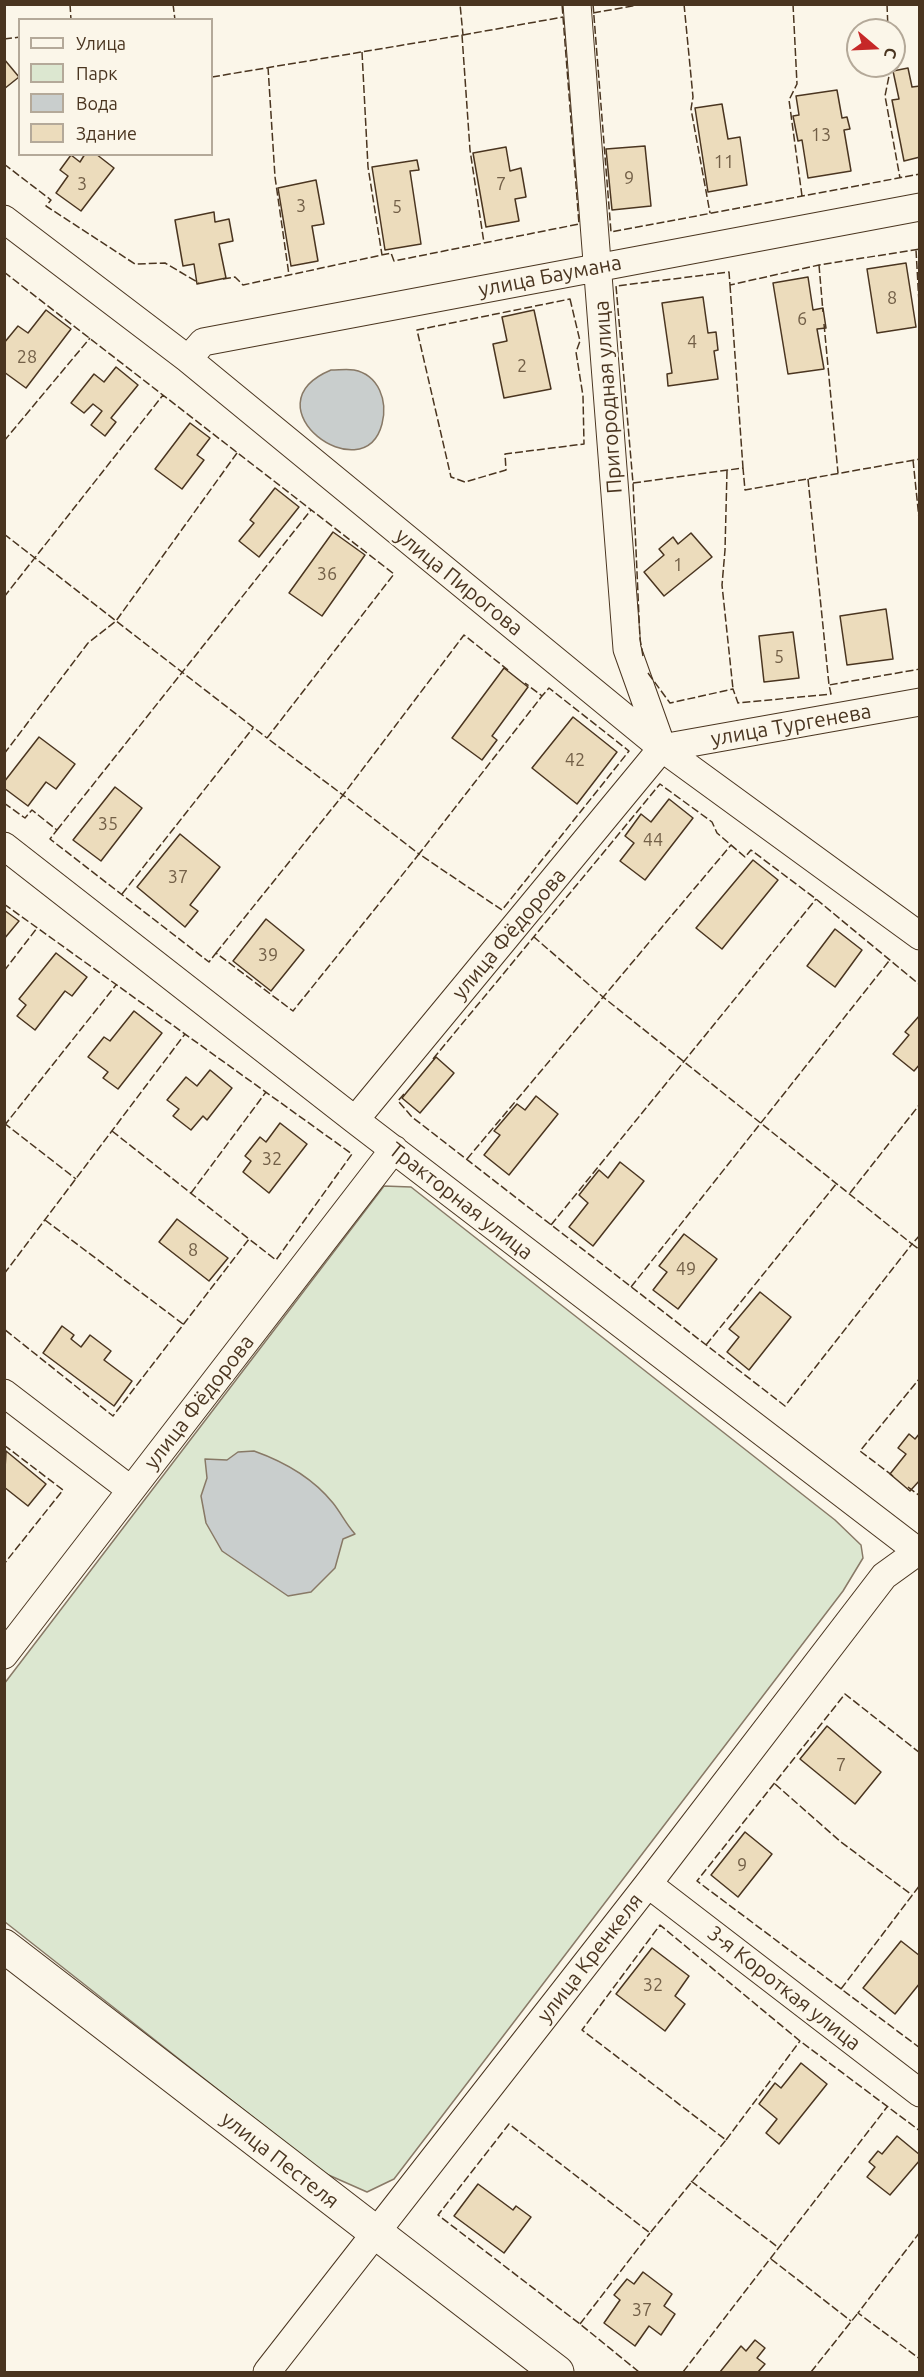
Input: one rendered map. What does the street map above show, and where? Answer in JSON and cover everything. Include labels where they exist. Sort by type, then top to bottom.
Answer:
[{"type":"street","name":"Пригородная улица","points":[[577,4],[627,649],[662,748]]},
{"type":"street","name":"улица Баумана","points":[[188,359],[203,342],[920,207]]},
{"type":"street","name":"улица Пирогова","points":[[4,219],[188,359],[662,748],[920,936]]},
{"type":"street","name":"улица Тургенева","points":[[662,748],[920,702]]},
{"type":"street","name":"улица Фёдорова","points":[[355,1120],[662,748]]},
{"type":"street","name":"Тракторная улица","points":[[4,846],[355,1120],[919,1552]]},
{"type":"street","name":"улица Фёдорова","points":[[4,1655],[394,1149]]},
{"type":"street","points":[[4,1393],[131,1490]]},
{"type":"street","name":"улица Кренкеля","points":[[267,2373],[648,1884],[884,1576],[919,1552]]},
{"type":"street","name":"3-я Короткая улица","points":[[648,1884],[920,2093]]},
{"type":"street","name":"улица Пестеля","points":[[4,1946],[557,2373]]},
{"type":"green space","points":[[384,1186],[411,1187],[835,1520],[861,1545],[863,1558],[843,1591],[394,2179],[367,2192],[324,2173],[5,1922],[4,1684]]},
{"type":"water","points":[[331,370],[351,370],[363,373],[370,377],[380,390],[384,407],[382,424],[371,443],[354,450],[335,447],[318,436],[305,421],[300,403],[308,385]]},
{"type":"water","points":[[254,1451],[287,1465],[316,1485],[333,1503],[355,1534],[343,1539],[335,1568],[311,1592],[288,1596],[222,1551],[206,1523],[201,1496],[207,1478],[205,1459],[227,1460],[238,1452]]},
{"type":"building","points":[[4,59],[18,78],[4,89]]},
{"type":"building","points":[[906,68],[908,68],[912,87],[920,86],[920,157],[904,161],[892,100],[899,99],[894,78],[906,78]]},
{"type":"building","points":[[837,90],[842,118],[847,117],[850,129],[844,130],[851,171],[808,178],[802,140],[798,141],[793,116],[799,115],[796,96]]},
{"type":"building","points":[[722,104],[728,139],[740,137],[747,185],[708,192],[695,108]]},
{"type":"building","points":[[645,146],[651,206],[612,210],[606,149]]},
{"type":"building","points":[[506,147],[510,171],[521,168],[526,197],[515,199],[519,221],[486,227],[473,153]]},
{"type":"building","points":[[70,156],[80,162],[84,156],[99,156],[114,168],[81,211],[56,193],[68,176],[60,170]]},
{"type":"building","points":[[417,160],[419,170],[410,171],[421,244],[385,250],[372,167]]},
{"type":"building","points":[[316,180],[324,224],[312,226],[318,261],[291,266],[278,188]]},
{"type":"building","points":[[214,212],[215,222],[229,219],[233,241],[219,244],[226,278],[197,284],[194,264],[183,266],[175,220]]},
{"type":"building","points":[[906,263],[916,327],[877,333],[867,269]]},
{"type":"building","points":[[808,277],[813,310],[823,308],[826,328],[817,329],[824,369],[788,374],[773,283]]},
{"type":"building","points":[[703,297],[708,333],[716,332],[718,350],[714,351],[718,379],[668,386],[667,374],[672,373],[662,303]]},
{"type":"building","points":[[46,310],[71,329],[26,388],[4,372],[4,343],[18,326],[28,333]]},
{"type":"building","points":[[534,310],[551,389],[504,398],[493,344],[507,341],[502,317]]},
{"type":"building","points":[[116,367],[138,385],[111,418],[116,422],[105,436],[91,425],[102,411],[93,404],[84,413],[71,403],[94,374],[104,382]]},
{"type":"building","points":[[190,423],[210,438],[197,455],[204,460],[182,489],[155,469]]},
{"type":"building","points":[[275,488],[299,507],[259,557],[239,541],[254,523],[250,520]]},
{"type":"building","points":[[333,532],[365,555],[322,616],[289,593]]},
{"type":"building","points":[[691,533],[712,557],[664,596],[644,572],[664,555],[659,549],[673,537],[678,544]]},
{"type":"building","points":[[886,609],[893,659],[847,665],[840,616]]},
{"type":"building","points":[[793,632],[799,678],[764,682],[759,636]]},
{"type":"building","points":[[504,668],[528,687],[492,736],[497,740],[482,760],[452,738]]},
{"type":"building","points":[[573,717],[617,752],[577,804],[532,768]]},
{"type":"building","points":[[39,737],[75,764],[56,789],[46,782],[28,806],[4,788],[4,782]]},
{"type":"building","points":[[115,787],[142,808],[101,861],[73,840]]},
{"type":"building","points":[[669,799],[693,818],[645,880],[620,861],[634,843],[625,836],[641,814],[651,822]]},
{"type":"building","points":[[180,834],[220,867],[190,905],[198,911],[185,927],[137,887]]},
{"type":"building","points":[[753,860],[778,880],[722,949],[696,928]]},
{"type":"building","points":[[4,910],[19,921],[4,939]]},
{"type":"building","points":[[266,919],[304,950],[271,991],[233,961]]},
{"type":"building","points":[[835,929],[862,950],[835,987],[807,966]]},
{"type":"building","points":[[56,953],[87,977],[72,996],[65,991],[35,1030],[17,1016],[26,1005],[19,999]]},
{"type":"building","points":[[134,1011],[162,1033],[118,1089],[103,1078],[108,1072],[88,1057],[104,1037],[110,1041]]},
{"type":"building","points":[[920,1015],[920,1064],[914,1071],[893,1054],[909,1035],[905,1032]]},
{"type":"building","points":[[436,1057],[454,1073],[420,1113],[402,1098]]},
{"type":"building","points":[[210,1070],[232,1088],[207,1120],[203,1116],[191,1130],[173,1116],[179,1109],[167,1100],[186,1077],[197,1086]]},
{"type":"building","points":[[536,1096],[558,1114],[509,1175],[484,1155],[500,1135],[494,1131],[517,1104],[525,1110]]},
{"type":"building","points":[[280,1123],[307,1144],[269,1193],[243,1172],[251,1161],[245,1156],[260,1137],[266,1142]]},
{"type":"building","points":[[620,1162],[644,1181],[593,1246],[569,1227],[588,1203],[579,1195],[599,1170],[608,1178]]},
{"type":"building","points":[[177,1219],[228,1258],[209,1281],[159,1242]]},
{"type":"building","points":[[684,1234],[717,1259],[678,1309],[653,1290],[667,1272],[659,1266]]},
{"type":"building","points":[[760,1292],[791,1317],[749,1370],[727,1352],[739,1337],[729,1329]]},
{"type":"building","points":[[62,1326],[74,1335],[71,1339],[81,1347],[90,1335],[111,1351],[104,1360],[132,1381],[114,1406],[43,1353]]},
{"type":"building","points":[[920,1433],[920,1480],[910,1491],[890,1474],[906,1454],[898,1448],[909,1434],[915,1439]]},
{"type":"building","points":[[6,1451],[46,1484],[28,1506],[4,1487]]},
{"type":"building","points":[[827,1726],[881,1772],[855,1804],[800,1759]]},
{"type":"building","points":[[745,1832],[772,1854],[738,1897],[711,1875]]},
{"type":"building","points":[[901,1941],[920,1956],[920,1983],[895,2014],[863,1988]]},
{"type":"building","points":[[652,1948],[689,1976],[675,1996],[685,2004],[665,2031],[616,1994]]},
{"type":"building","points":[[801,2063],[827,2084],[779,2144],[766,2133],[777,2119],[759,2104],[775,2083],[781,2088]]},
{"type":"building","points":[[897,2136],[920,2155],[920,2160],[890,2195],[867,2177],[875,2167],[869,2162],[878,2151],[882,2154]]},
{"type":"building","points":[[478,2184],[513,2210],[516,2206],[531,2217],[504,2253],[454,2216]]},
{"type":"building","points":[[643,2272],[672,2294],[664,2306],[675,2314],[661,2335],[649,2326],[635,2346],[604,2323],[620,2300],[614,2295],[627,2279],[634,2284]]},
{"type":"building","points":[[755,2340],[765,2348],[757,2358],[765,2364],[758,2372],[720,2372],[741,2346],[746,2351]]},
{"type":"fence","points":[[70,4],[71,18]]},
{"type":"fence","points":[[173,4],[175,18]]},
{"type":"fence","points":[[213,77],[463,35],[460,4]]},
{"type":"fence","points":[[223,279],[235,277],[243,285],[391,253],[394,261],[579,224],[562,4]]},
{"type":"fence","points":[[593,4],[611,232],[920,174]]},
{"type":"fence","points":[[593,13],[644,4]]},
{"type":"fence","points":[[684,4],[693,97],[691,109],[710,213]]},
{"type":"fence","points":[[793,4],[797,84],[789,100],[802,196]]},
{"type":"fence","points":[[887,4],[888,18]]},
{"type":"fence","points":[[463,35],[563,17]]},
{"type":"fence","points":[[462,35],[470,150],[484,243]]},
{"type":"fence","points":[[4,39],[18,37]]},
{"type":"fence","points":[[362,52],[368,167],[382,255]]},
{"type":"fence","points":[[268,67],[275,177],[289,275]]},
{"type":"fence","points":[[889,78],[885,96],[900,178]]},
{"type":"fence","points":[[4,164],[51,200],[46,206],[135,264],[165,263],[199,283]]},
{"type":"fence","points":[[643,656],[640,639],[633,483],[616,286],[729,272],[730,285],[819,265],[920,249]]},
{"type":"fence","points":[[916,250],[920,320]]},
{"type":"fence","points":[[819,265],[823,312]]},
{"type":"fence","points":[[4,272],[394,574],[267,738],[343,795],[464,635],[508,670]]},
{"type":"fence","points":[[730,285],[743,468]]},
{"type":"fence","points":[[570,299],[580,341],[576,352],[583,396],[584,444],[505,454],[506,470],[465,482],[451,477],[417,330],[570,299]]},
{"type":"fence","points":[[824,324],[838,473]]},
{"type":"fence","points":[[4,441],[90,338]]},
{"type":"fence","points":[[4,597],[163,395]]},
{"type":"fence","points":[[4,754],[88,643],[116,621],[237,453]]},
{"type":"fence","points":[[633,483],[743,468],[745,490],[920,459]]},
{"type":"fence","points":[[913,460],[920,528]]},
{"type":"fence","points":[[727,471],[722,585],[733,689]]},
{"type":"fence","points":[[808,479],[829,685]]},
{"type":"fence","points":[[57,830],[311,510]]},
{"type":"fence","points":[[4,534],[267,738]]},
{"type":"fence","points":[[648,673],[670,703],[733,689],[738,703],[831,694],[829,685],[920,669]]},
{"type":"fence","points":[[4,803],[25,818],[32,810],[57,830],[50,839],[209,962],[216,953],[293,1011],[419,854],[502,910],[629,751],[549,688],[542,696],[525,683]]},
{"type":"fence","points":[[216,953],[343,795],[419,854],[542,696]]},
{"type":"fence","points":[[122,894],[253,728]]},
{"type":"fence","points":[[433,1059],[660,784],[712,822],[717,833],[745,857],[751,850],[816,899],[920,985]]},
{"type":"fence","points":[[467,1159],[731,845]]},
{"type":"fence","points":[[551,1225],[816,899]]},
{"type":"fence","points":[[4,904],[352,1154],[276,1260],[249,1239],[113,1416],[4,1329]]},
{"type":"fence","points":[[4,971],[37,928]]},
{"type":"fence","points":[[404,1094],[398,1101],[412,1117],[785,1406],[912,1244],[603,997],[534,937]]},
{"type":"fence","points":[[631,1287],[889,961]]},
{"type":"fence","points":[[4,1126],[116,985]]},
{"type":"fence","points":[[4,1274],[185,1034]]},
{"type":"fence","points":[[191,1193],[266,1092]]},
{"type":"fence","points":[[850,1193],[920,1104]]},
{"type":"fence","points":[[4,1123],[76,1179]]},
{"type":"fence","points":[[112,1131],[249,1239]]},
{"type":"fence","points":[[706,1345],[837,1183]]},
{"type":"fence","points":[[45,1220],[183,1324]]},
{"type":"fence","points":[[920,1235],[912,1244],[920,1250]]},
{"type":"fence","points":[[893,1476],[860,1451],[920,1378]]},
{"type":"fence","points":[[4,1445],[63,1490],[4,1564]]},
{"type":"fence","points":[[908,1487],[920,1496]]},
{"type":"fence","points":[[920,1753],[845,1694],[697,1881],[920,2048]]},
{"type":"fence","points":[[775,1784],[841,1842],[912,1895]]},
{"type":"fence","points":[[841,1989],[920,1885]]},
{"type":"fence","points":[[639,2372],[438,2215],[509,2124],[650,2233],[726,2140],[582,2030],[660,1925],[800,2041],[920,2131]]},
{"type":"fence","points":[[726,2140],[800,2041]]},
{"type":"fence","points":[[683,2372],[887,2107]]},
{"type":"fence","points":[[691,2181],[779,2248]]},
{"type":"fence","points":[[920,2232],[858,2313],[920,2359]]},
{"type":"fence","points":[[580,2324],[650,2233]]},
{"type":"fence","points":[[771,2259],[851,2321]]},
{"type":"fence","points":[[811,2372],[858,2313]]}]
